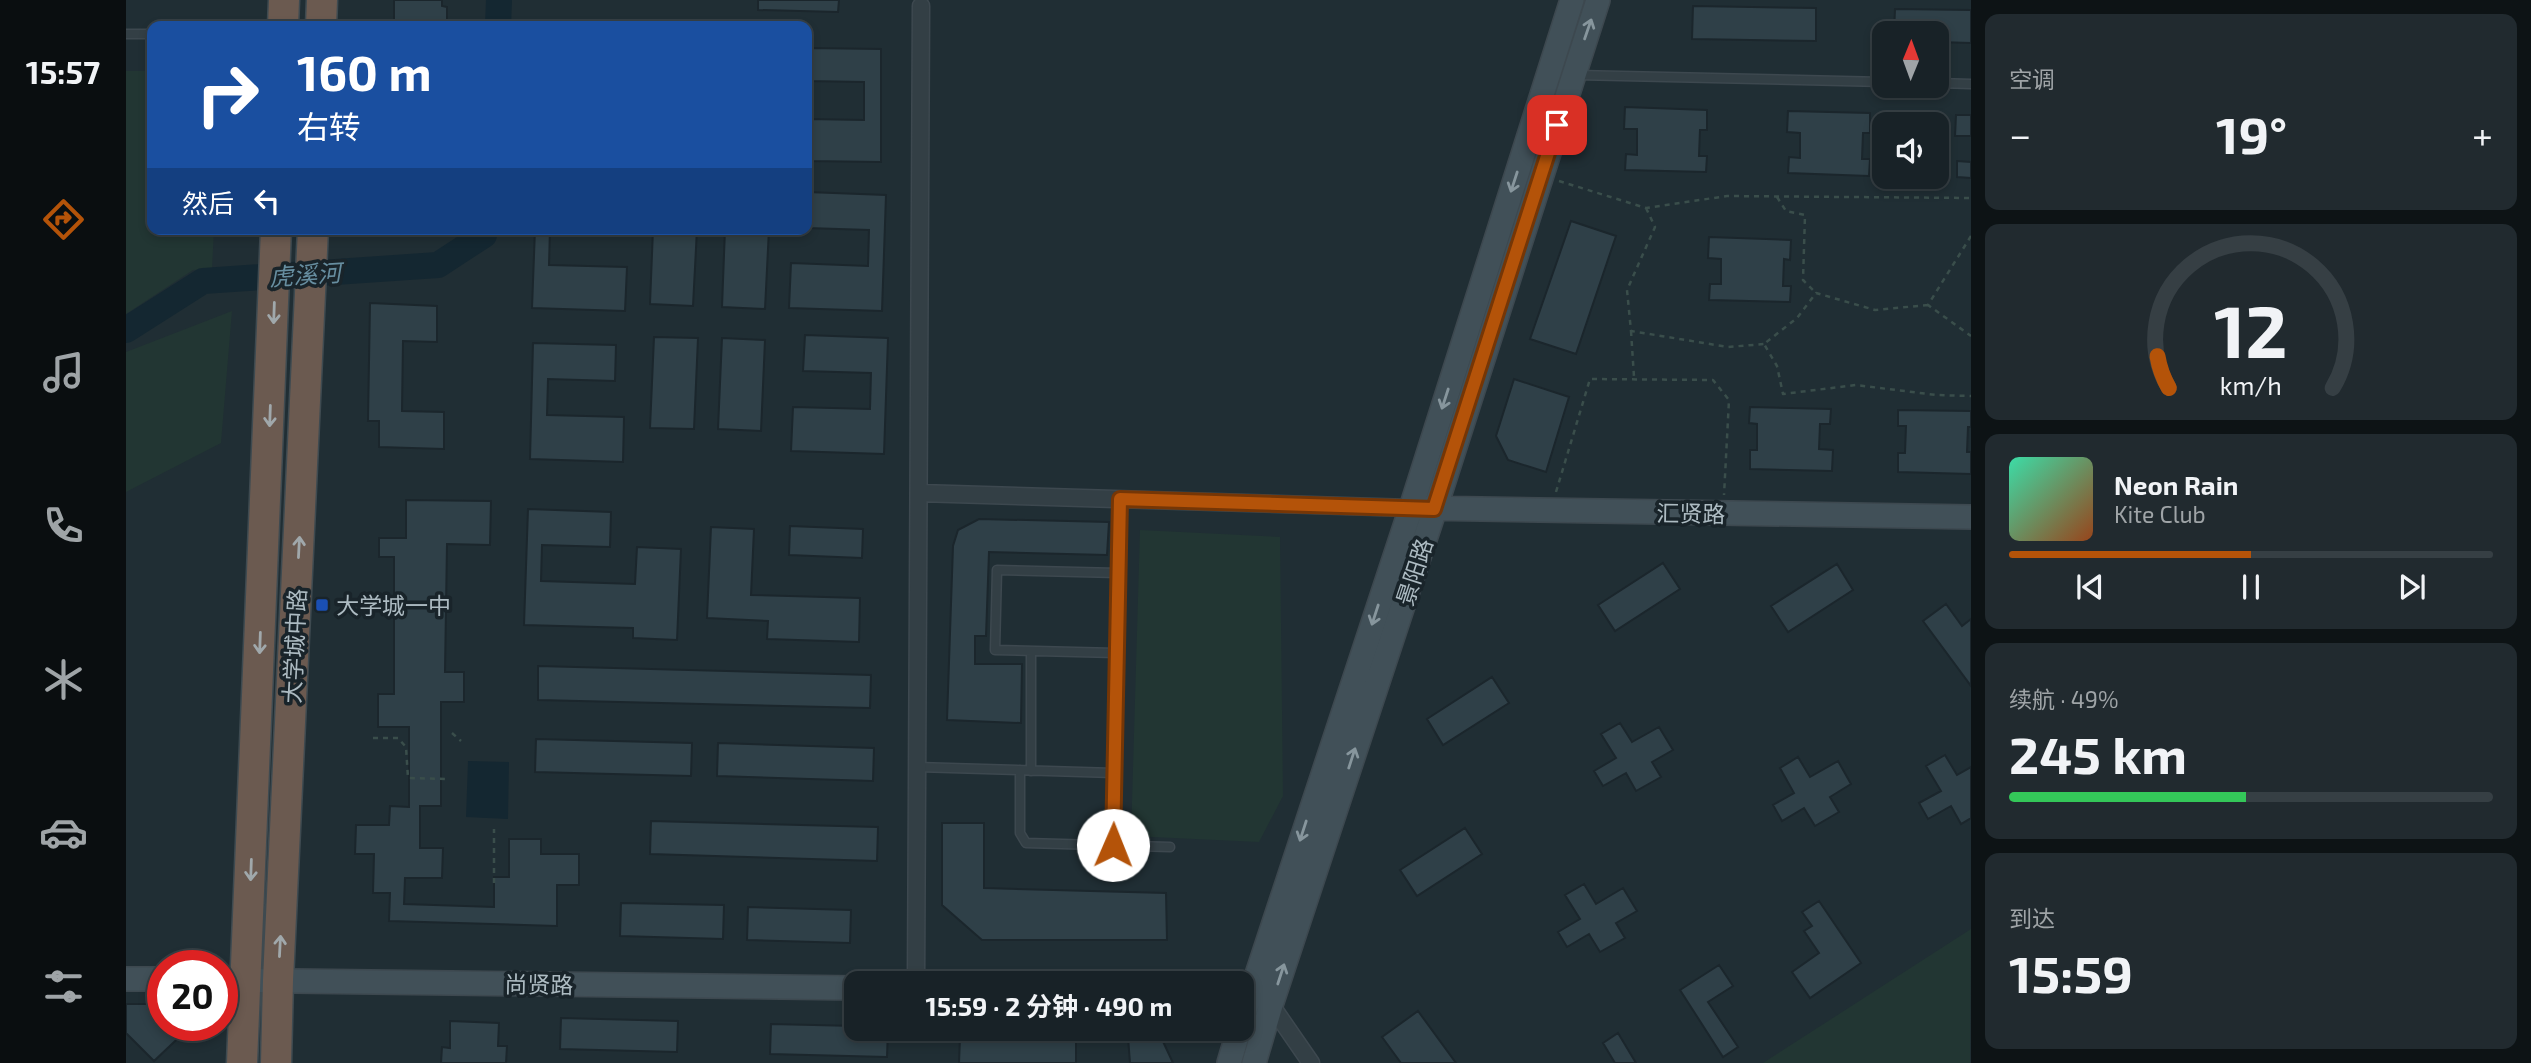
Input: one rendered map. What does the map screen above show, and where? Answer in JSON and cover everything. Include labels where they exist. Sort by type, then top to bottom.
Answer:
[{"type":"highway","points":[[283,21],[284,0]]},
{"type":"highway","points":[[321,21],[322,0]]},
{"type":"highway","name":"大学城中路","points":[[236,950],[273,348],[276,235]]},
{"type":"highway","name":"大学城中路","points":[[276,1063],[313,235]]},
{"type":"highway","name":"大学城中路","points":[[238,1022],[242,1063]]},
{"type":"main road","name":"景阳路","points":[[1253,971],[1410,508],[1572,0]]},
{"type":"main road","name":"景阳路","points":[[1254,1063],[1598,0]]},
{"type":"main road","name":"汇贤路","points":[[1410,508],[1971,517]]},
{"type":"main road","points":[[126,979],[147,979]]},
{"type":"main road","name":"尚贤路","points":[[238,980],[844,988]]},
{"type":"main road","points":[[1254,1001],[1271,1006]]},
{"type":"main road","points":[[1229,1063],[1235,1041]]},
{"type":"street","points":[[916,971],[921,6]]},
{"type":"street","points":[[919,493],[1410,508]]},
{"type":"street","points":[[1271,1006],[1311,1063]]},
{"type":"lane","points":[[126,34],[147,34]]},
{"type":"lane","points":[[1573,75],[1872,82]]},
{"type":"lane","points":[[1950,83],[1971,84]]},
{"type":"lane","points":[[1113,845],[1120,499]]},
{"type":"lane","points":[[1116,653],[995,650],[997,570],[1118,573]]},
{"type":"lane","points":[[1031,651],[1031,771]]},
{"type":"lane","points":[[917,767],[1114,774]]},
{"type":"lane","points":[[1020,770],[1020,833],[1026,843],[1170,847]]},
{"type":"path","points":[[1556,180],[1646,208],[1727,196],[1971,198]]},
{"type":"path","points":[[1777,196],[1786,211],[1804,215],[1802,280],[1816,293],[1875,310],[1928,305],[1971,335]]},
{"type":"path","points":[[1634,378],[1627,290],[1655,227],[1646,208]]},
{"type":"path","points":[[1928,305],[1971,236]]},
{"type":"path","points":[[1631,331],[1676,341],[1728,347],[1764,344],[1797,318],[1816,293]]},
{"type":"path","points":[[1764,344],[1777,366],[1783,394],[1856,385],[1936,395],[1971,396]]},
{"type":"path","points":[[1549,512],[1590,379],[1634,378],[1713,380],[1729,400],[1723,513]]},
{"type":"path","points":[[452,733],[461,741]]},
{"type":"path","points":[[373,738],[398,738],[406,747],[408,778],[449,779]]},
{"type":"path","points":[[494,829],[494,883]]},
{"type":"green space","points":[[126,71],[147,71],[147,235],[214,235],[212,269],[193,270],[126,314]]},
{"type":"green space","points":[[232,311],[221,443],[126,492],[126,352]]},
{"type":"green space","points":[[1140,530],[1280,537],[1283,796],[1259,842],[1131,836]]},
{"type":"green space","points":[[1971,929],[1970,1063],[1763,1063]]},
{"type":"water","points":[[468,761],[509,762],[508,819],[466,817]]},
{"type":"building","points":[[394,0],[442,0],[442,6],[447,7],[447,21],[394,21]]},
{"type":"building","points":[[758,0],[839,0],[838,12],[758,10]]},
{"type":"building","points":[[1693,6],[1816,8],[1816,41],[1692,39]]},
{"type":"building","points":[[1895,9],[1971,10],[1971,43],[1950,42],[1950,21],[1894,21]]},
{"type":"building","points":[[812,48],[881,49],[881,162],[812,161],[812,119],[864,120],[864,82],[812,81]]},
{"type":"building","points":[[1625,107],[1707,110],[1707,130],[1700,130],[1699,156],[1707,156],[1706,172],[1625,170],[1626,154],[1637,155],[1637,129],[1624,129]]},
{"type":"building","points":[[1788,111],[1870,113],[1870,133],[1863,133],[1862,159],[1870,159],[1869,176],[1788,173],[1789,157],[1800,158],[1800,133],[1787,132]]},
{"type":"building","points":[[1956,115],[1971,115],[1971,136],[1955,136]]},
{"type":"building","points":[[1957,161],[1971,162],[1971,178],[1957,177]]},
{"type":"building","points":[[812,192],[886,195],[882,311],[789,308],[791,263],[868,266],[869,230],[812,228]]},
{"type":"building","points":[[1571,221],[1616,236],[1576,354],[1530,339]]},
{"type":"building","points":[[535,235],[550,235],[549,265],[627,267],[625,311],[532,308]]},
{"type":"building","points":[[653,235],[697,235],[693,306],[650,304]]},
{"type":"building","points":[[725,235],[769,235],[765,309],[722,307]]},
{"type":"building","points":[[1709,237],[1791,240],[1790,260],[1784,259],[1783,286],[1791,286],[1790,302],[1709,300],[1710,284],[1721,284],[1721,259],[1708,258]]},
{"type":"building","points":[[370,303],[437,306],[437,342],[403,341],[402,411],[444,412],[444,449],[379,447],[379,421],[368,421]]},
{"type":"building","points":[[805,335],[888,338],[884,454],[791,451],[793,407],[870,409],[871,373],[803,371]]},
{"type":"building","points":[[654,337],[698,338],[694,429],[650,428]]},
{"type":"building","points":[[722,338],[765,340],[761,431],[718,429]]},
{"type":"building","points":[[533,343],[616,345],[615,381],[548,379],[547,415],[624,417],[623,462],[530,459]]},
{"type":"building","points":[[1514,379],[1569,397],[1546,472],[1508,460],[1496,436]]},
{"type":"building","points":[[1750,407],[1831,409],[1830,424],[1820,424],[1819,449],[1833,450],[1832,471],[1750,469],[1750,450],[1757,450],[1757,424],[1749,423]]},
{"type":"building","points":[[1898,410],[1971,411],[1967,452],[1971,452],[1971,474],[1898,472],[1898,453],[1905,453],[1906,426],[1898,426]]},
{"type":"building","points":[[406,500],[491,501],[490,545],[447,544],[445,672],[464,672],[464,702],[441,702],[441,806],[420,806],[420,848],[443,848],[442,878],[405,878],[404,904],[494,907],[494,877],[509,877],[509,839],[541,839],[541,854],[579,854],[579,885],[557,885],[557,926],[389,921],[390,893],[373,893],[374,854],[355,854],[356,825],[389,825],[390,806],[409,807],[409,727],[378,727],[378,694],[394,694],[394,557],[379,557],[379,538],[406,538]]},
{"type":"building","points":[[528,509],[611,512],[610,547],[542,545],[541,581],[635,584],[637,547],[681,549],[677,640],[633,638],[633,628],[524,625]]},
{"type":"building","points":[[979,519],[1109,522],[1107,555],[989,552],[986,636],[975,636],[975,664],[1022,664],[1021,723],[947,720],[953,546],[958,530]]},
{"type":"building","points":[[790,526],[863,529],[862,558],[789,555]]},
{"type":"building","points":[[711,527],[754,529],[751,595],[860,598],[859,642],[767,639],[768,621],[707,618]]},
{"type":"building","points":[[1663,563],[1680,589],[1615,631],[1598,605]]},
{"type":"building","points":[[1837,564],[1853,590],[1788,632],[1771,606]]},
{"type":"building","points":[[1946,604],[1962,626],[1971,619],[1971,686],[1923,621]]},
{"type":"building","points":[[538,666],[871,675],[870,708],[538,700]]},
{"type":"building","points":[[1492,677],[1509,703],[1443,745],[1427,719]]},
{"type":"building","points":[[1620,723],[1632,742],[1659,727],[1673,750],[1652,762],[1661,777],[1636,791],[1626,773],[1603,786],[1594,771],[1616,758],[1601,734]]},
{"type":"building","points":[[536,739],[692,743],[691,776],[535,772]]},
{"type":"building","points":[[718,743],[874,748],[873,781],[717,776]]},
{"type":"building","points":[[1945,755],[1957,775],[1971,767],[1971,818],[1961,824],[1951,806],[1928,819],[1919,803],[1941,791],[1926,766]]},
{"type":"building","points":[[1798,757],[1810,777],[1838,761],[1851,784],[1830,797],[1839,812],[1815,826],[1804,808],[1782,821],[1773,805],[1794,793],[1780,768]]},
{"type":"building","points":[[651,821],[878,827],[877,861],[650,854]]},
{"type":"building","points":[[942,823],[984,823],[984,888],[1166,893],[1167,940],[982,940],[942,905]]},
{"type":"building","points":[[1465,828],[1482,854],[1417,896],[1400,870]]},
{"type":"building","points":[[1584,884],[1596,904],[1623,888],[1637,911],[1616,923],[1625,938],[1600,952],[1589,934],[1567,947],[1558,932],[1580,919],[1565,895]]},
{"type":"building","points":[[1819,901],[1861,963],[1810,998],[1792,972],[1819,953],[1804,931],[1812,926],[1802,912]]},
{"type":"building","points":[[621,903],[724,905],[723,939],[620,936]]},
{"type":"building","points":[[748,907],[851,910],[850,943],[747,940]]},
{"type":"building","points":[[1719,965],[1733,986],[1708,1002],[1738,1047],[1723,1057],[1680,990]]},
{"type":"building","points":[[126,1004],[147,1004],[147,1041],[175,1041],[154,1061],[126,1033]]},
{"type":"building","points":[[1418,1011],[1456,1063],[1401,1063],[1382,1037]]},
{"type":"building","points":[[561,1018],[678,1021],[677,1052],[560,1049]]},
{"type":"building","points":[[450,1021],[499,1023],[498,1046],[507,1046],[506,1063],[441,1063],[442,1047],[450,1048]]},
{"type":"building","points":[[771,1024],[844,1026],[844,1041],[888,1041],[887,1057],[770,1054]]},
{"type":"building","points":[[1618,1033],[1636,1063],[1615,1063],[1603,1043]]},
{"type":"building","points":[[960,1041],[1076,1041],[1076,1063],[959,1063]]},
{"type":"building","points":[[1128,1041],[1163,1041],[1173,1063],[1130,1063]]},
{"type":"waterway","name":"虎溪河","points":[[498,21],[499,0]]},
{"type":"waterway","name":"虎溪河","points":[[126,330],[203,281],[438,265],[484,235]]},
{"type":"place","name":"大学城一中","points":[[322,605]]},
{"type":"route","points":[[1113,845],[1120,499],[1434,509],[1557,125]]}]
